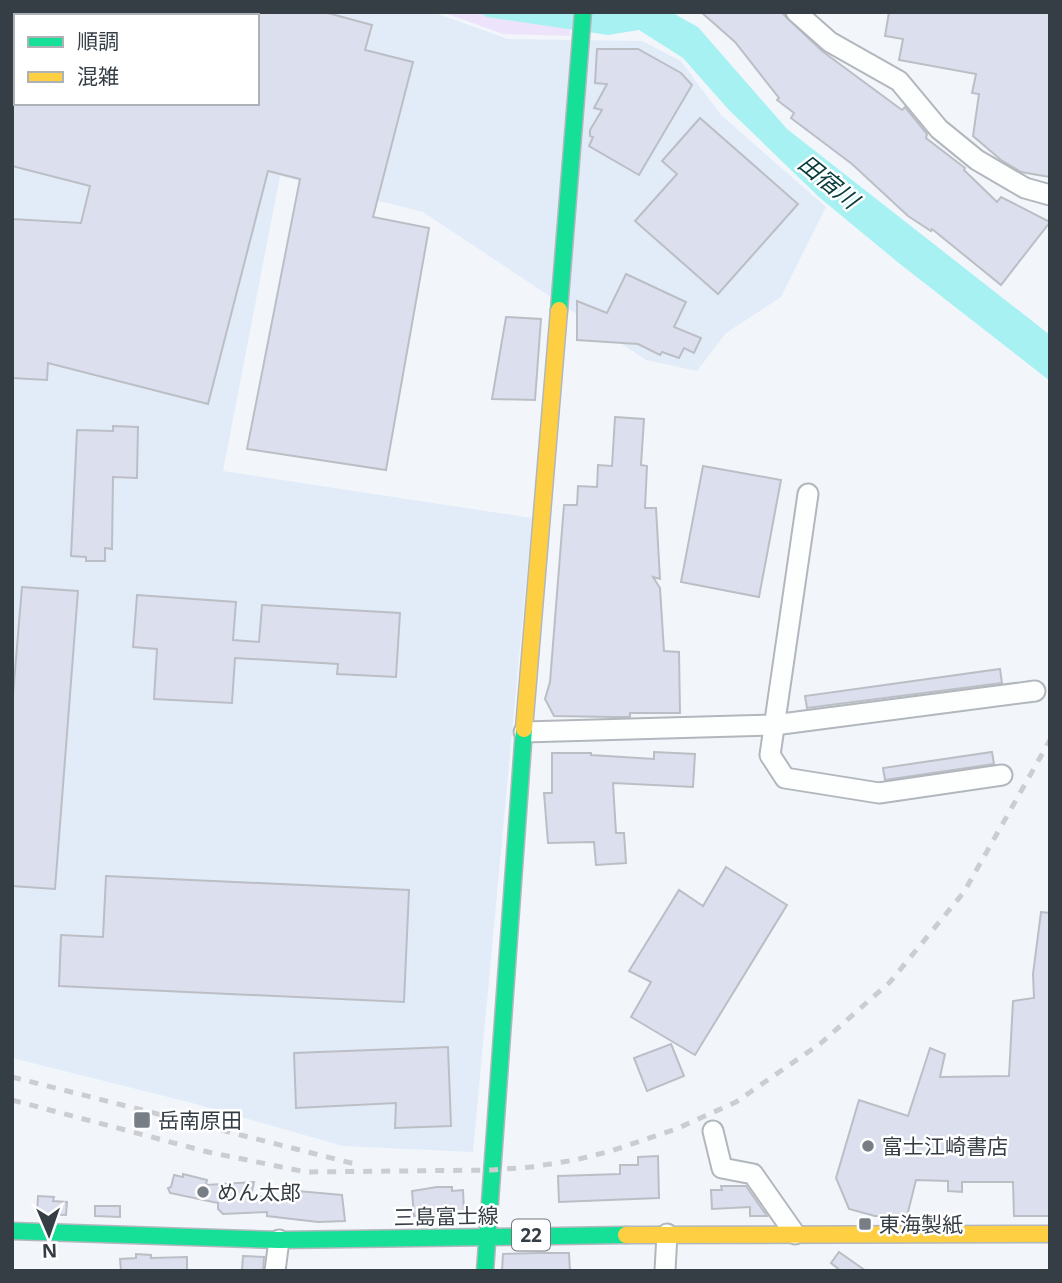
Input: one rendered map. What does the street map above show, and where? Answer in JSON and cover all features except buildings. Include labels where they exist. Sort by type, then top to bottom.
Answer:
[{"type":"street","points":[[485,1271],[524,732],[583,12]]},
{"type":"street","points":[[796,12],[830,42],[899,81],[939,129],[976,160],[1025,188],[1050,194]]},
{"type":"street","points":[[808,494],[770,755],[785,778],[879,793],[1002,775]]},
{"type":"street","points":[[524,732],[774,724],[1035,691]]},
{"type":"street","points":[[713,1131],[722,1168],[753,1174],[796,1234]]},
{"type":"street","name":"三島富士線","points":[[12,1231],[279,1240],[488,1235],[1050,1234]]},
{"type":"street","points":[[664,1271],[667,1234]]},
{"type":"street","points":[[275,1271],[279,1240]]},
{"type":"shaded area","points":[[12,12],[433,12],[508,39],[642,41],[681,61],[721,115],[826,207],[781,297],[726,333],[697,371],[646,360],[423,212],[280,176],[223,471],[532,518],[473,1152],[343,1146],[192,1103],[12,1058]]},
{"type":"shaded area","points":[[442,12],[572,12],[570,36],[503,34]]},
{"type":"water","name":"田宿川","points":[[478,12],[671,12],[698,27],[787,129],[1050,335],[1050,381],[820,198],[728,109],[683,58],[639,30],[608,35],[487,17]]},
{"type":"railway","points":[[12,1100],[208,1152],[306,1172],[492,1170],[531,1167],[611,1151],[676,1129],[736,1102],[821,1043],[890,982],[964,892],[1050,740]]},
{"type":"railway","points":[[12,1077],[359,1165]]},
{"type":"traffic: fast","points":[[559,310],[583,12]]},
{"type":"traffic: fast","points":[[485,1271],[524,729]]},
{"type":"traffic: fast","points":[[12,1231],[279,1240],[626,1235]]},
{"type":"traffic: slow","points":[[524,729],[559,310]]},
{"type":"traffic: slow","points":[[626,1235],[1050,1234]]},
{"type":"place","name":"岳南原田","points":[[142,1120]]},
{"type":"place","name":"富士江崎書店","points":[[868,1146]]},
{"type":"place","name":"めん太郎","points":[[203,1192]]},
{"type":"place","name":"東海製紙","points":[[865,1224]]}]
